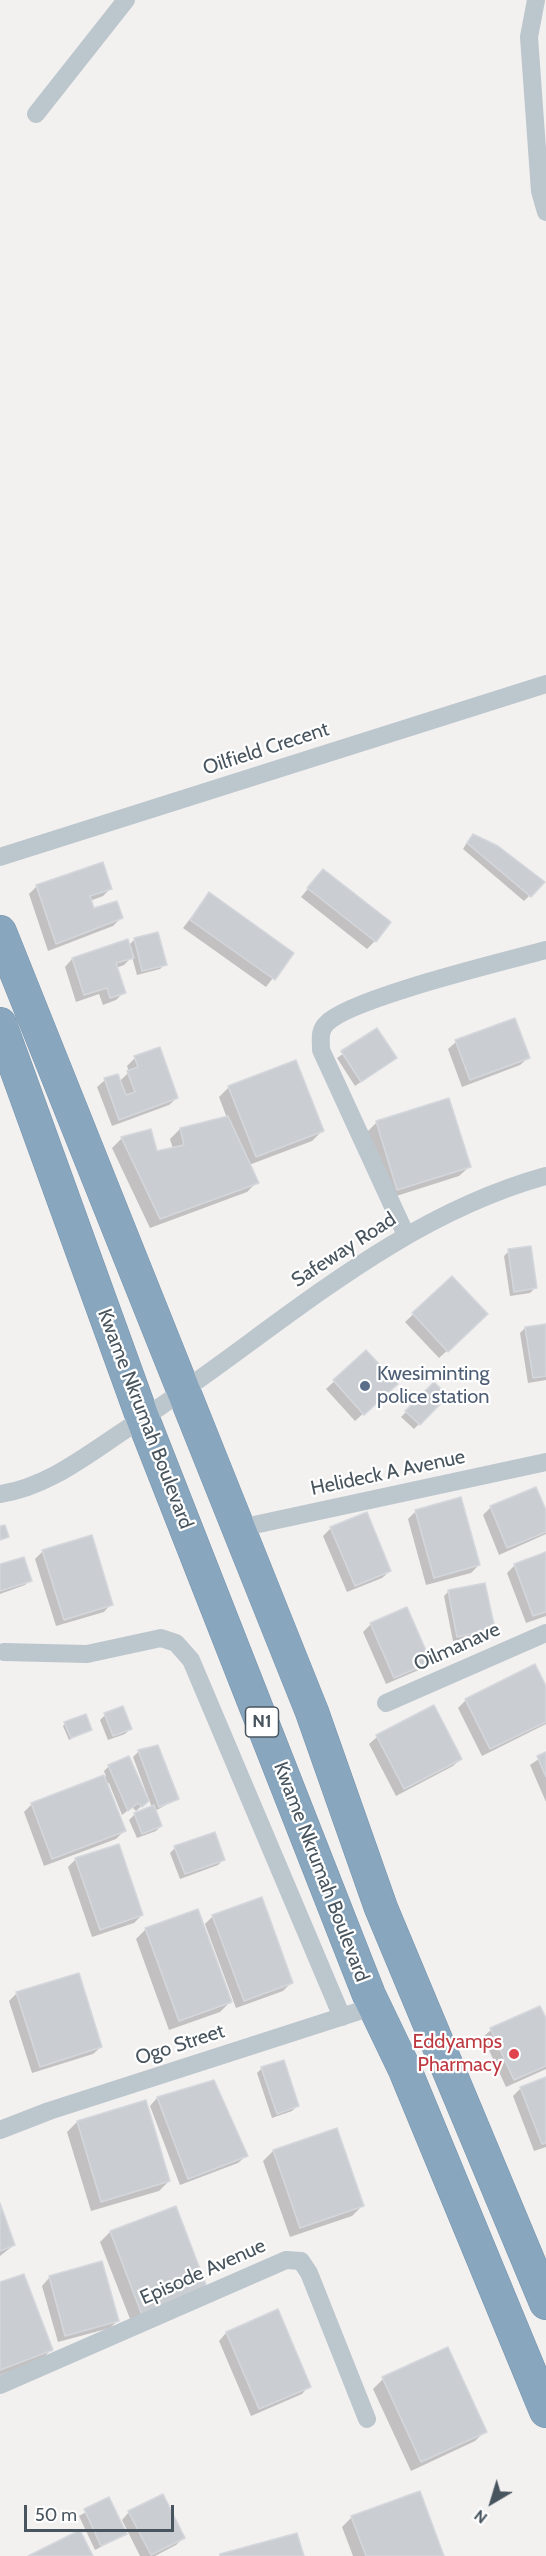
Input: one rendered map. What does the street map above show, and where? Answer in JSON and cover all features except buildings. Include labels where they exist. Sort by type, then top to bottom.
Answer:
[{"type":"highway","points":[[0,932],[312,1712],[381,1908],[544,2293]]},
{"type":"highway","name":"Kwame Nkrumah Boulevard","points":[[0,1024],[143,1419],[375,2006],[405,2070],[546,2411]]},
{"type":"street","points":[[36,114],[126,0]]},
{"type":"street","points":[[536,0],[529,37],[540,191],[546,212]]},
{"type":"street","name":"Oilfield Crecent","points":[[0,857],[546,684]]},
{"type":"street","points":[[406,1235],[321,1050],[321,1030],[327,1021],[358,1005],[546,950]]},
{"type":"street","name":"Safeway Road","points":[[0,1494],[25,1490],[54,1476],[183,1392],[296,1308],[406,1235],[433,1220],[513,1185],[546,1176]]},
{"type":"street","name":"Helideck A Avenue","points":[[240,1528],[546,1462]]},
{"type":"street","name":"Oilmanave","points":[[386,1703],[546,1633]]},
{"type":"street","points":[[4,1652],[87,1654],[121,1649],[161,1638],[176,1643],[190,1660],[342,2017]]},
{"type":"street","name":"Ogo Street","points":[[0,2130],[49,2111],[375,2006]]},
{"type":"street","name":"Episode Avenue","points":[[0,2385],[286,2260],[301,2261],[309,2273],[367,2418]]},
{"type":"place","name":"Kwesiminting police station","points":[[365,1386]]},
{"type":"place","name":"Eddyamps Pharmacy","points":[[514,2054]]}]
